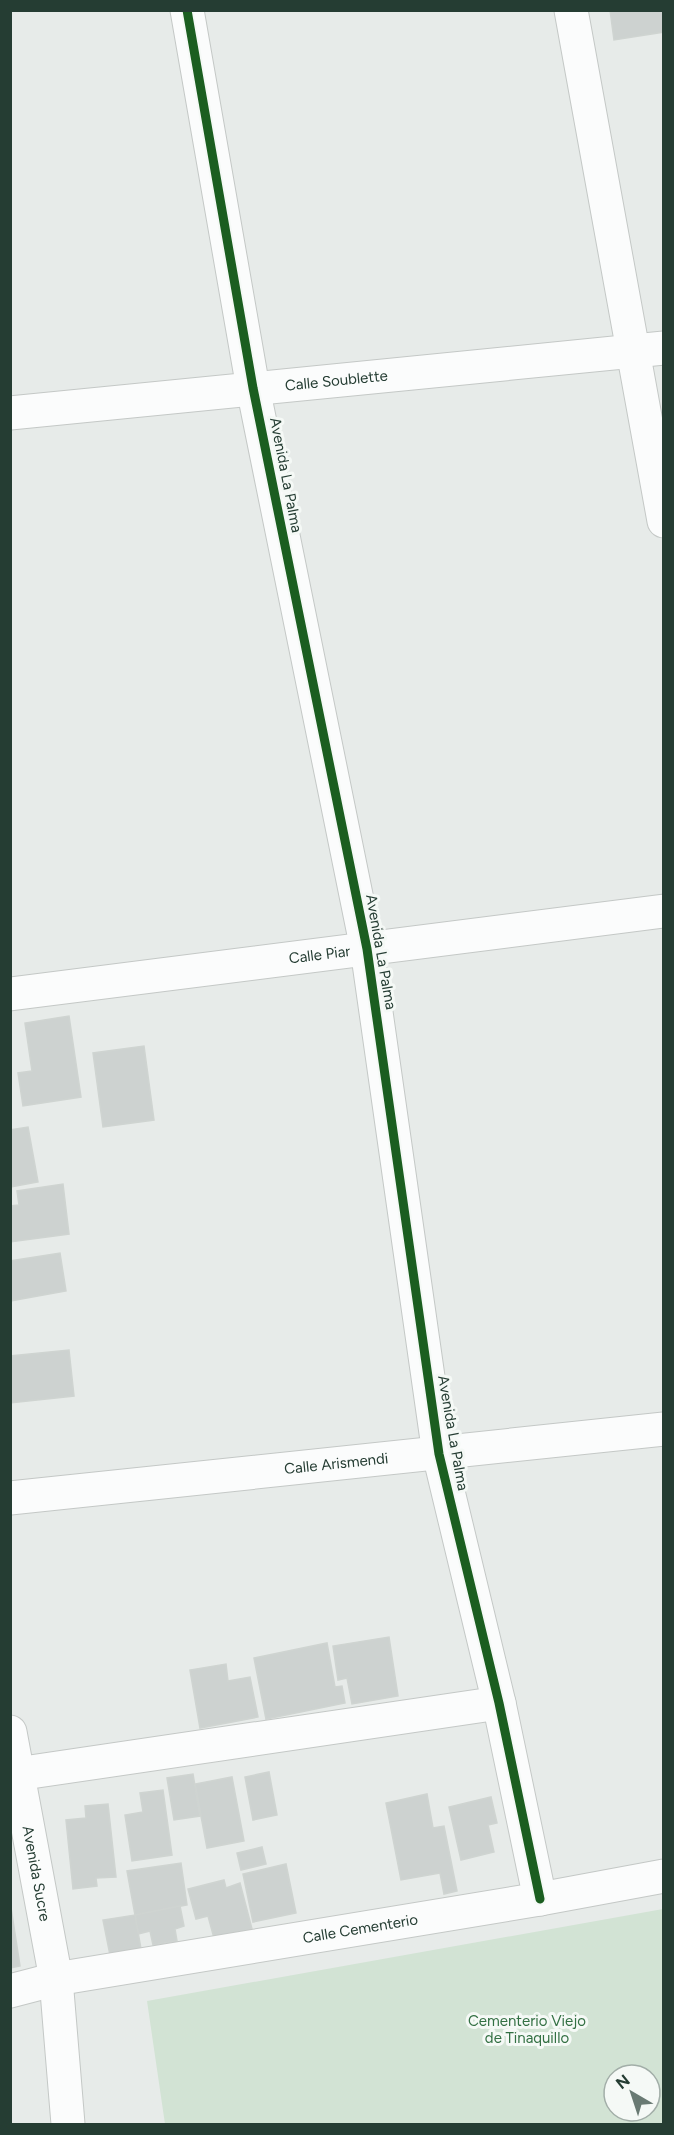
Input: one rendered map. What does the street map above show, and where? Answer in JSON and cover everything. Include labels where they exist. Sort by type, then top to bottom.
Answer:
[{"type":"street","name":"Avenida La Palma","points":[[187,10],[253,388],[367,949],[439,1454],[499,1703],[540,1899]]},
{"type":"street","points":[[571,10],[648,349],[663,521]]},
{"type":"street","name":"Calle Soublette","points":[[10,413],[648,349]]},
{"type":"street","name":"Calle Piar","points":[[10,994],[663,910]]},
{"type":"street","name":"Calle Arismendi","points":[[10,1498],[663,1429]]},
{"type":"street","points":[[14,1774],[499,1703]]},
{"type":"street","name":"Avenida Sucre","points":[[10,1732],[14,1774],[56,1979],[69,2124]]},
{"type":"street","name":"Calle Cementerio","points":[[10,1991],[56,1979],[540,1899],[663,1876]]},
{"type":"green space","name":"Cementerio Viejo de Tinaquillo","points":[[663,1909],[663,2124],[165,2124],[147,2001]]},
{"type":"building","points":[[610,10],[664,10],[664,32],[614,40]]},
{"type":"building","points":[[69,1016],[81,1097],[23,1106],[18,1073],[32,1071],[25,1023]]},
{"type":"building","points":[[144,1046],[154,1120],[103,1127],[93,1053]]},
{"type":"building","points":[[28,1127],[38,1182],[10,1187],[10,1130]]},
{"type":"building","points":[[63,1184],[69,1234],[10,1242],[10,1206],[19,1205],[17,1191]]},
{"type":"building","points":[[60,1253],[66,1291],[10,1301],[10,1261]]},
{"type":"building","points":[[69,1350],[74,1396],[10,1403],[10,1356]]},
{"type":"building","points":[[389,1637],[398,1696],[352,1704],[347,1678],[338,1680],[333,1646]]},
{"type":"building","points":[[327,1643],[335,1687],[342,1686],[345,1703],[266,1719],[254,1658]]},
{"type":"building","points":[[226,1664],[228,1681],[250,1677],[258,1717],[200,1728],[190,1670]]},
{"type":"building","points":[[269,1772],[277,1815],[253,1820],[245,1777]]},
{"type":"building","points":[[193,1774],[200,1816],[174,1820],[167,1778]]},
{"type":"building","points":[[232,1777],[244,1841],[207,1848],[195,1784]]},
{"type":"building","points":[[163,1790],[172,1855],[132,1861],[125,1815],[143,1812],[140,1793]]},
{"type":"building","points":[[427,1794],[433,1828],[444,1826],[457,1891],[444,1894],[440,1873],[401,1880],[386,1803]]},
{"type":"building","points":[[491,1797],[497,1823],[488,1825],[494,1852],[461,1860],[449,1807]]},
{"type":"building","points":[[108,1804],[116,1877],[96,1878],[97,1886],[73,1889],[66,1820],[86,1818],[85,1806]]},
{"type":"building","points":[[262,1847],[266,1864],[241,1870],[237,1853]]},
{"type":"building","points":[[181,1863],[187,1905],[135,1915],[127,1871]]},
{"type":"building","points":[[286,1864],[296,1913],[253,1922],[243,1874]]},
{"type":"building","points":[[224,1880],[226,1888],[240,1883],[252,1929],[214,1938],[208,1916],[196,1919],[188,1889]]},
{"type":"building","points":[[10,1901],[20,1966],[10,1968]]},
{"type":"building","points":[[180,1906],[184,1926],[175,1929],[177,1941],[153,1945],[150,1931],[138,1934],[135,1915]]},
{"type":"building","points":[[135,1915],[141,1949],[110,1955],[103,1920]]},
{"type":"cycle path","points":[[187,10],[253,388],[367,949],[439,1454],[499,1703],[540,1899]]}]
